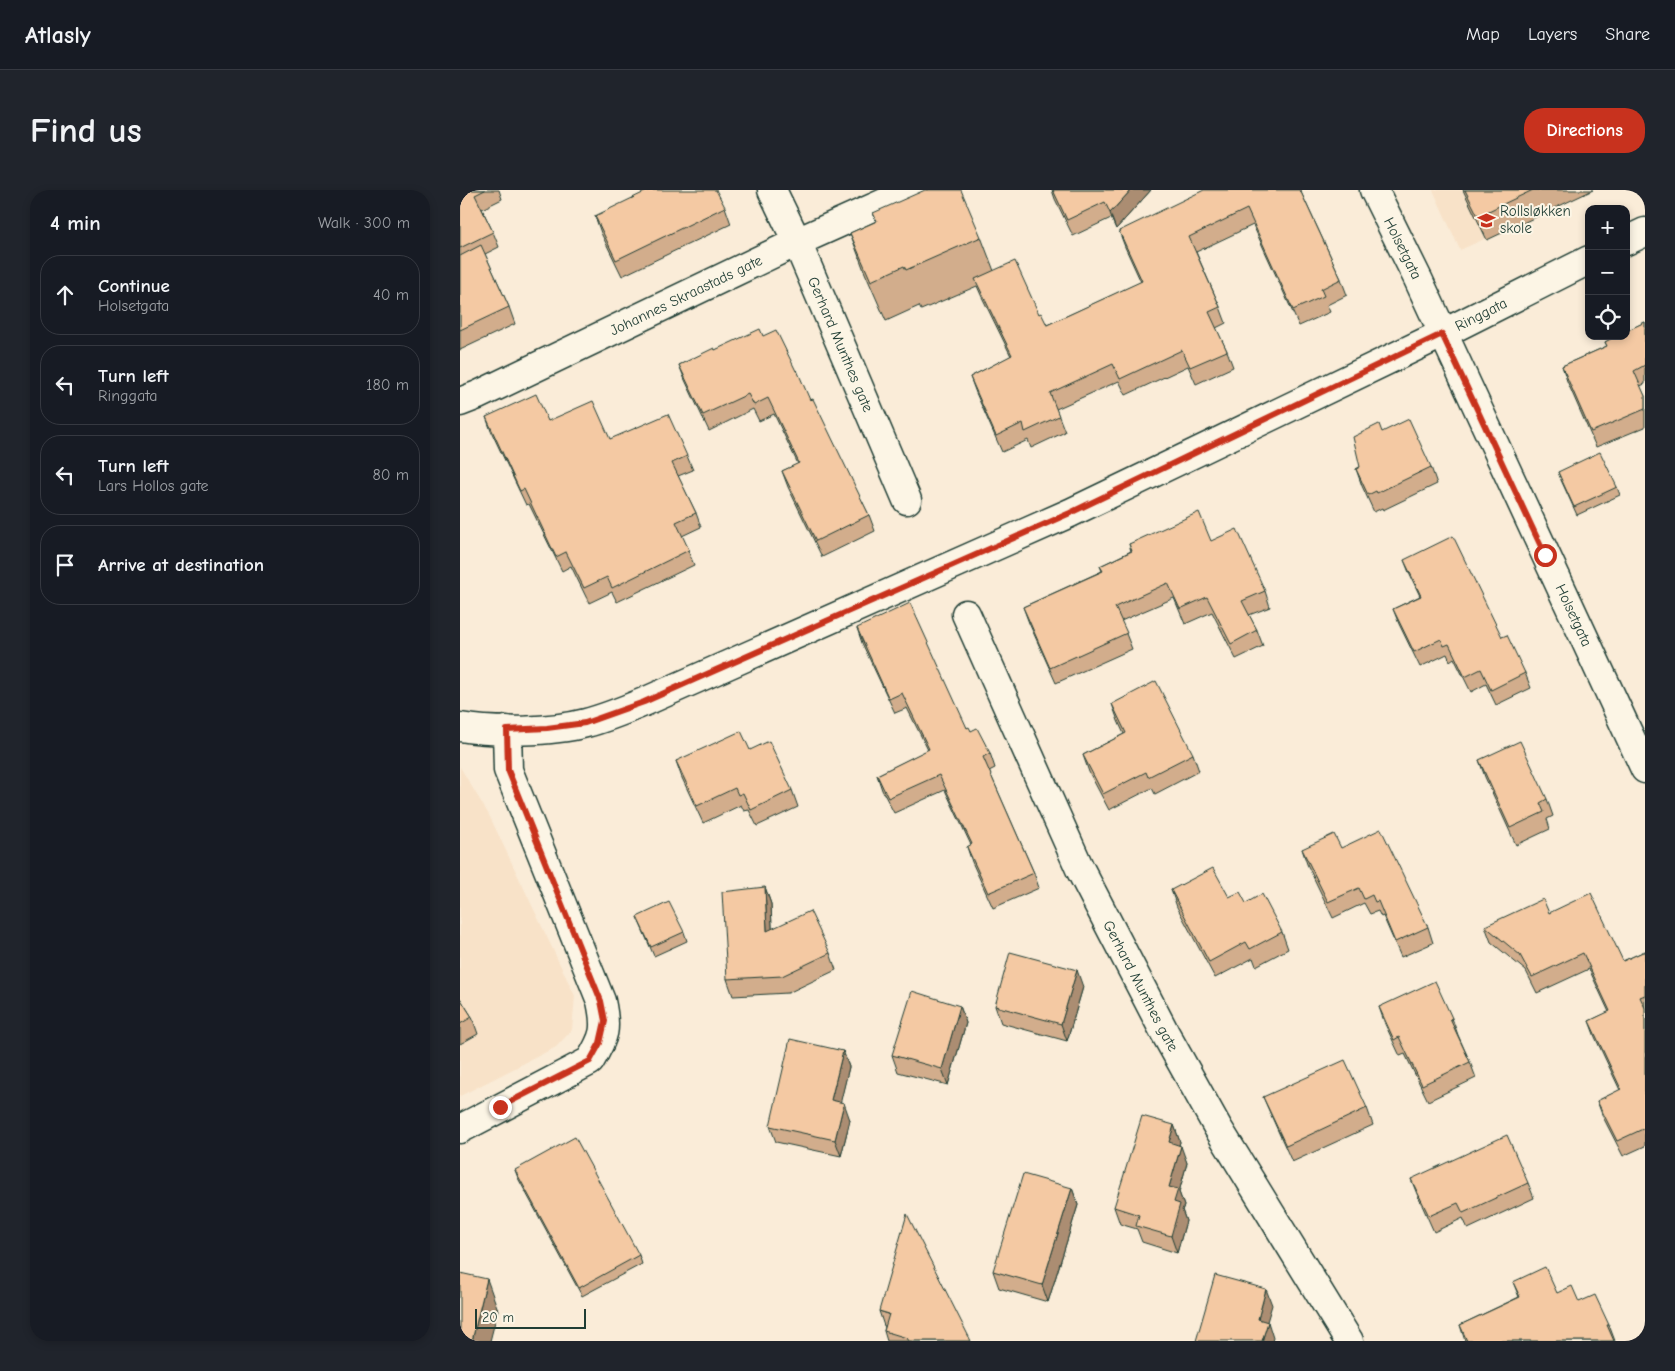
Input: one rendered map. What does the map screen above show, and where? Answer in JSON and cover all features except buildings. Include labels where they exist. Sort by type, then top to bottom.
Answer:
[{"type":"street","name":"Gerhard Munthes gate","points":[[772,190],[797,242],[907,500]]},
{"type":"street","name":"Johannes Skraastads gate","points":[[460,402],[797,242],[913,190]]},
{"type":"street","name":"Holsetgata","points":[[1374,190],[1418,279],[1645,769]]},
{"type":"street","points":[[1630,239],[1645,232]]},
{"type":"street","name":"Ringgata","points":[[460,727],[507,730],[547,728],[585,723],[644,702],[1070,513],[1442,334],[1585,262]]},
{"type":"street","name":"Gerhard Munthes gate","points":[[966,614],[1080,869],[1165,1033],[1218,1128],[1349,1341]]},
{"type":"street","points":[[460,1129],[590,1061],[600,1043],[605,1021],[601,1001],[508,770],[507,730]]},
{"type":"shaded area","name":"Rollsløkken skole","points":[[1433,190],[1592,190],[1460,250]]},
{"type":"shaded area","points":[[460,767],[489,815],[575,996],[572,1030],[556,1047],[460,1096]]},
{"type":"place","name":"Rollsløkken skole","points":[[1486,220]]},
{"type":"route","points":[[500,1107],[590,1061],[600,1043],[605,1021],[601,1001],[508,770],[507,730],[563,727],[585,723],[644,702],[1070,513],[1442,334],[1545,555]]}]
